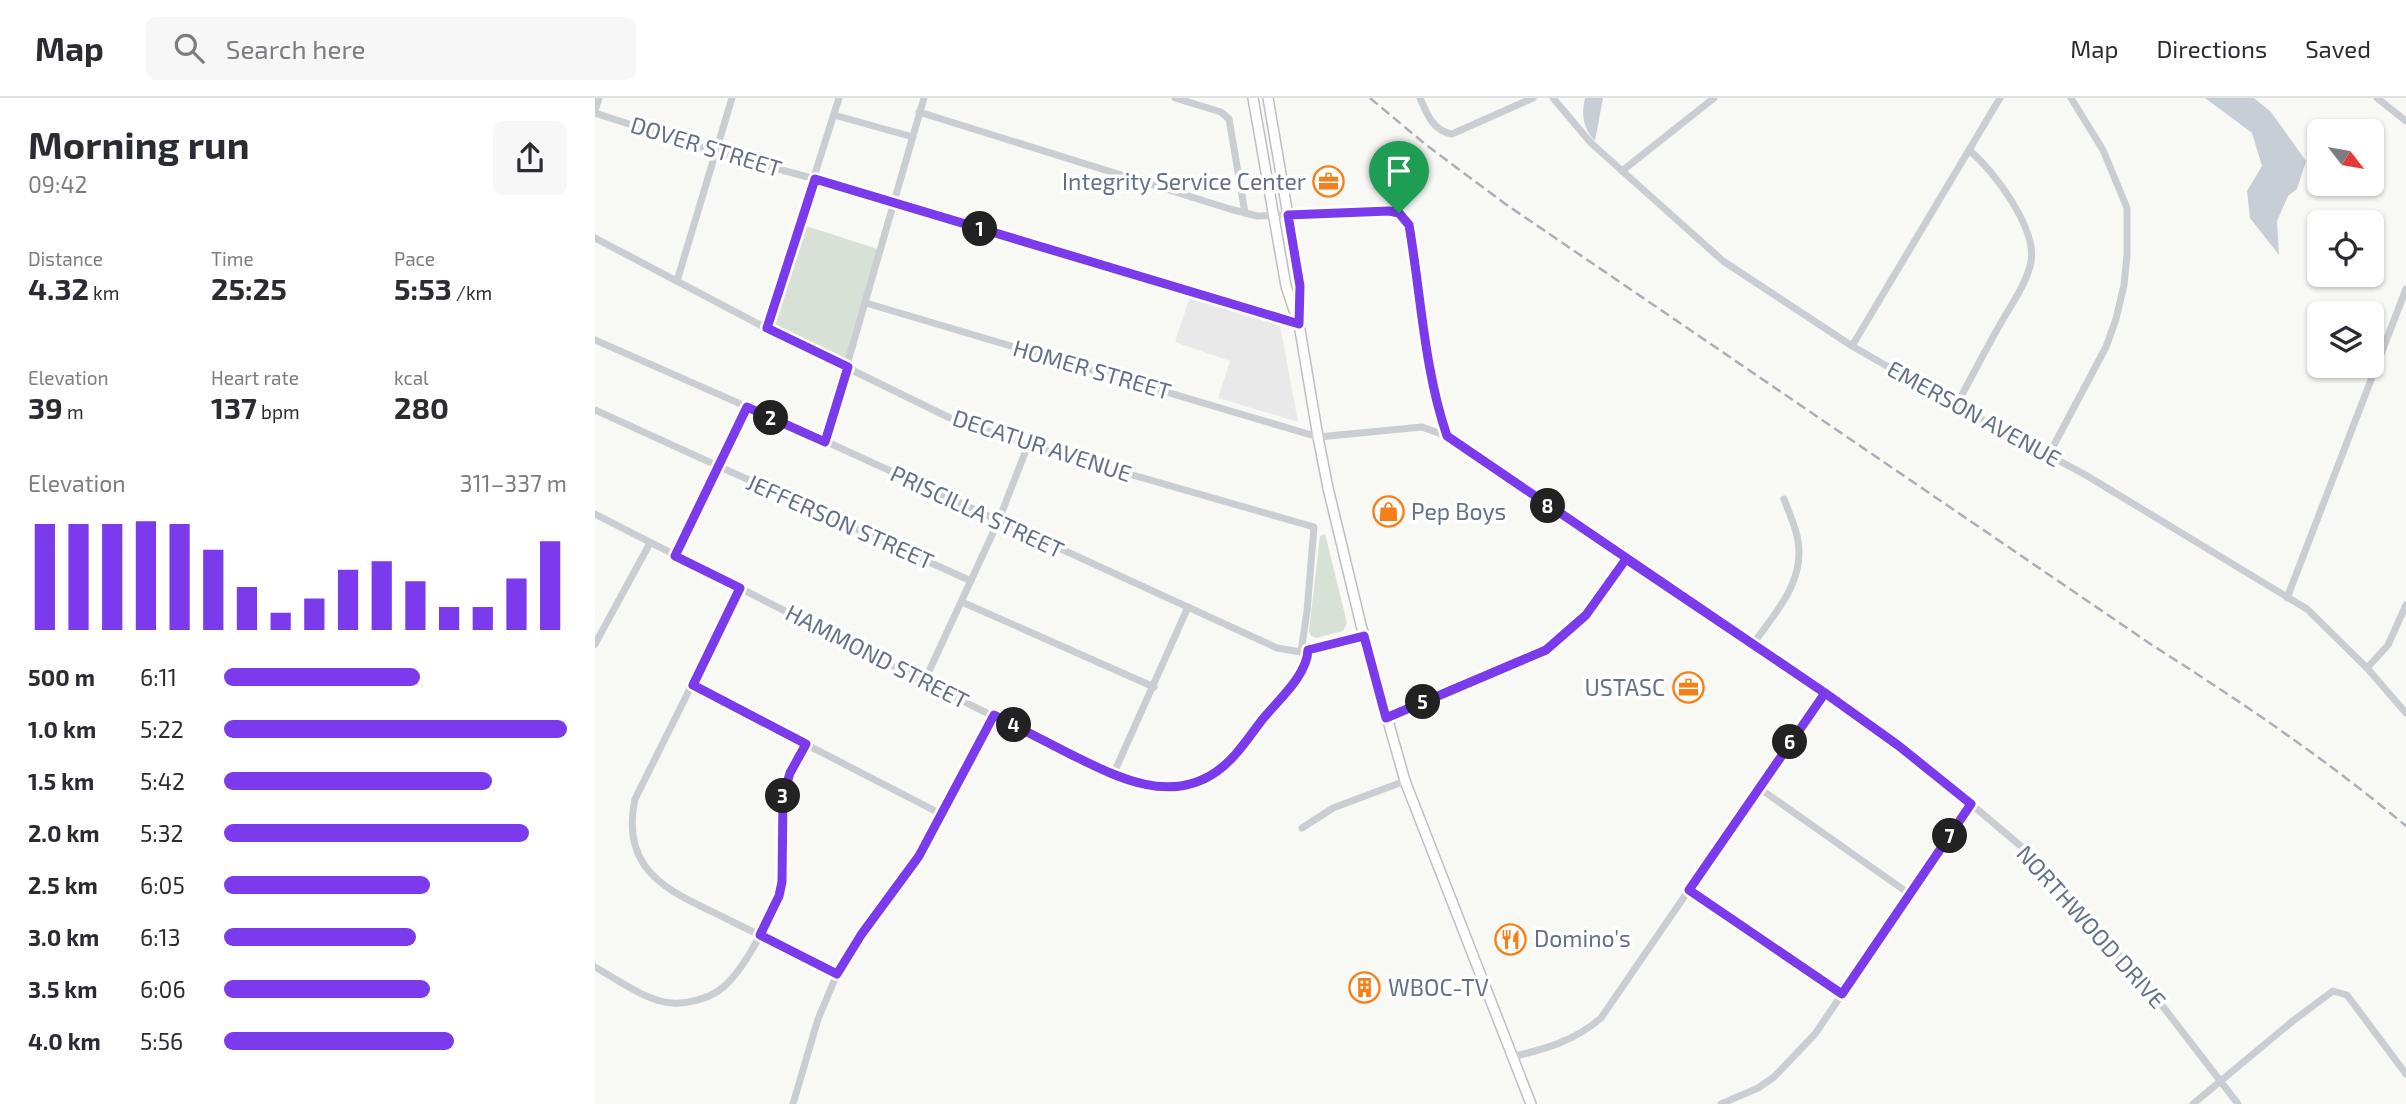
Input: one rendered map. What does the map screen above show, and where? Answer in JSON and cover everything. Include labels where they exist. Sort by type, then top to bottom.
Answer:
[{"type":"main road","points":[[1253,98],[1286,286],[1299,324],[1336,524],[1386,718],[1405,781],[1531,1104]]},
{"type":"main road","points":[[1268,98],[1300,286],[1299,324]]},
{"type":"street","points":[[595,112],[599,98]]},
{"type":"street","points":[[677,281],[732,98]]},
{"type":"street","points":[[767,328],[839,98]]},
{"type":"street","points":[[825,442],[924,98]]},
{"type":"street","points":[[1175,98],[1221,112],[1229,119],[1245,213]]},
{"type":"street","points":[[1420,98],[1436,128],[1452,134],[1533,98]]},
{"type":"street","name":"EMERSON AVENUE","points":[[1553,98],[1591,143],[1723,261],[1852,346],[1956,406],[2084,474],[2307,609],[2367,668],[2406,713]]},
{"type":"street","points":[[1622,171],[1714,98]]},
{"type":"street","points":[[1852,346],[2000,98]]},
{"type":"street","points":[[2048,456],[2106,347],[2125,285],[2127,255],[2127,208],[2103,150],[2071,98]]},
{"type":"street","points":[[2377,98],[2406,121]]},
{"type":"street","name":"DOVER STREET","points":[[595,112],[716,152],[815,179],[1299,324]]},
{"type":"street","points":[[919,112],[1245,213],[1273,216],[1389,211],[1404,216],[1409,225],[1440,417],[1447,436]]},
{"type":"street","points":[[834,115],[913,137]]},
{"type":"street","points":[[1956,406],[2018,297],[2031,262],[2031,248],[2013,204],[1984,163],[1970,151]]},
{"type":"street","name":"DECATUR AVENUE","points":[[595,238],[767,328],[950,418],[1028,445],[1314,527]]},
{"type":"street","points":[[2287,598],[2406,289]]},
{"type":"street","name":"HOMER STREET","points":[[866,303],[1318,437]]},
{"type":"street","name":"PRISCILLA STREET","points":[[595,340],[1277,648],[1304,651],[1364,636]]},
{"type":"street","points":[[675,556],[747,407]]},
{"type":"street","name":"JEFFERSON STREET","points":[[595,410],[971,581]]},
{"type":"street","name":"NORTHWOOD DRIVE","points":[[1318,437],[1414,427],[1432,429],[1447,436],[1899,746],[2029,853],[2161,1004],[2238,1104]]},
{"type":"street","points":[[924,682],[997,522],[1028,445]]},
{"type":"street","points":[[1753,644],[1791,588],[1797,574],[1800,559],[1798,539],[1784,499]]},
{"type":"street","name":"HAMMOND STREET","points":[[595,514],[1113,775],[1131,782],[1168,787],[1203,779],[1216,772],[1238,751],[1304,666],[1314,527]]},
{"type":"street","points":[[595,644],[650,543]]},
{"type":"street","points":[[1386,718],[1546,650],[1586,615],[1626,559]]},
{"type":"street","points":[[740,588],[635,799],[632,833],[638,853],[657,880],[684,897],[837,974]]},
{"type":"street","points":[[961,602],[1154,687]]},
{"type":"street","points":[[2367,668],[2388,645],[2406,605]]},
{"type":"street","points":[[1113,775],[1188,607]]},
{"type":"street","points":[[693,685],[943,815]]},
{"type":"street","points":[[1512,1057],[1554,1047],[1584,1032],[1601,1018],[1825,693]]},
{"type":"street","points":[[793,1104],[818,1019],[837,974],[861,935],[919,856],[994,715]]},
{"type":"street","points":[[595,967],[657,1000],[673,1003],[704,999],[736,975],[779,896],[782,882],[783,796],[790,773],[806,744]]},
{"type":"street","points":[[1302,828],[1333,808],[1405,781]]},
{"type":"street","points":[[1759,788],[1911,895]]},
{"type":"street","points":[[1721,1104],[1758,1088],[1782,1070],[1815,1034],[1971,804]]},
{"type":"street","points":[[1689,890],[1842,994]]},
{"type":"street","points":[[2193,1104],[2333,991],[2347,995],[2406,1074]]},
{"type":"shaded area","points":[[1585,98],[1603,98],[1595,141],[1584,121]]},
{"type":"shaded area","points":[[2205,98],[2254,98],[2271,112],[2306,161],[2297,189],[2288,196],[2277,221],[2279,255],[2250,218],[2247,191],[2262,166],[2252,133]]},
{"type":"shaded area","points":[[800,224],[881,250],[848,367],[766,328]]},
{"type":"shaded area","points":[[1190,297],[1280,325],[1298,422],[1218,398],[1230,361],[1175,342]]},
{"type":"shaded area","points":[[1325,534],[1347,623],[1343,631],[1316,638],[1311,636],[1309,631],[1320,536]]},
{"type":"railway","points":[[1370,98],[1425,144],[1504,203],[2250,709],[2345,777],[2406,826]]},
{"type":"place","name":"Integrity Service Center","points":[[1329,182]]},
{"type":"place","name":"Pep Boys","points":[[1388,512]]},
{"type":"place","name":"USTASC","points":[[1688,688]]},
{"type":"place","name":"Domino's","points":[[1511,939]]},
{"type":"place","name":"WBOC-TV","points":[[1365,988]]},
{"type":"route","points":[[1399,213],[1389,211],[1288,215],[1300,286],[1299,324],[815,179],[767,328],[848,367],[825,442],[747,407],[675,556],[740,588],[693,685],[806,744],[790,773],[783,796],[782,882],[779,896],[760,935],[837,974],[861,935],[931,838],[994,715],[1131,782],[1168,787],[1192,783],[1216,772],[1238,751],[1295,680],[1308,657],[1308,650],[1364,636],[1386,718],[1546,650],[1586,615],[1626,559],[1825,693],[1689,890],[1842,994],[1971,804],[1899,746],[1825,693],[1447,436],[1440,417],[1426,342],[1409,225],[1399,213]]}]
